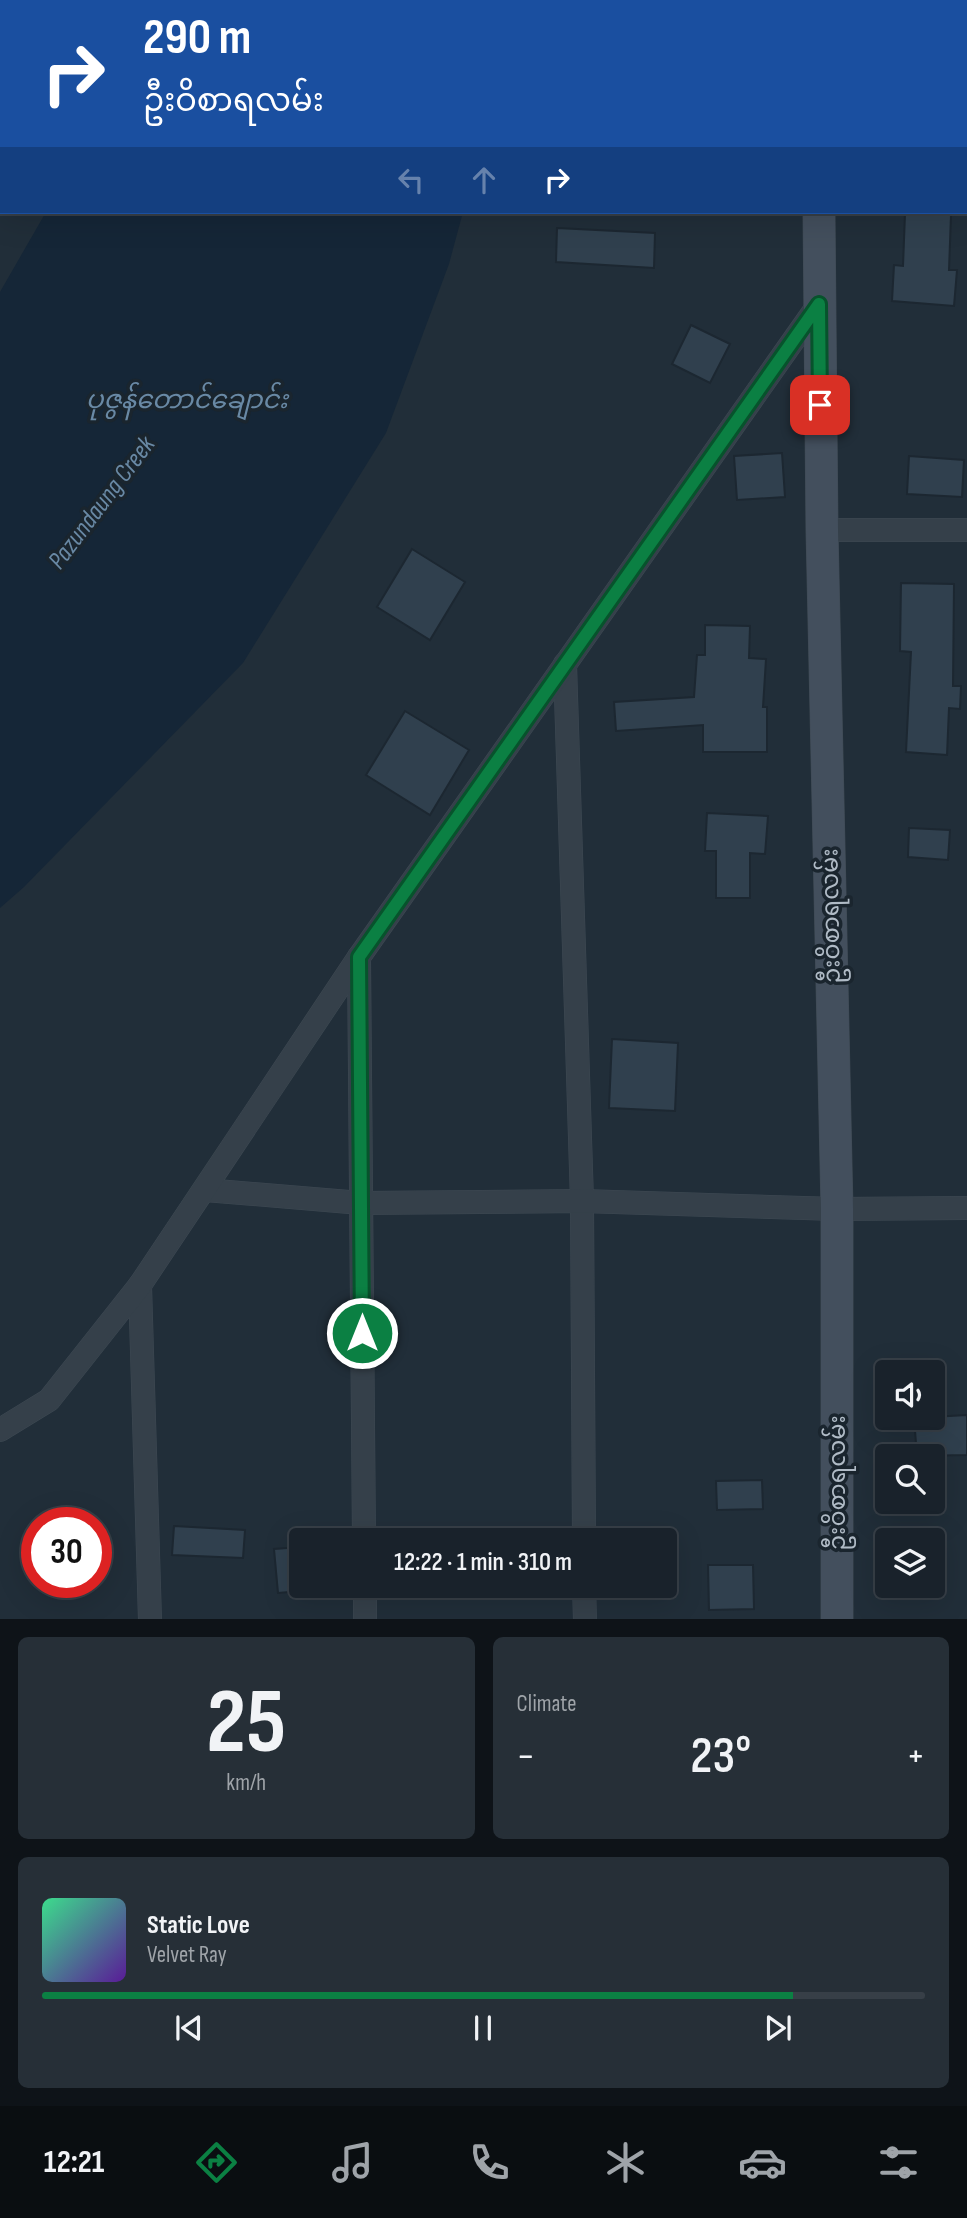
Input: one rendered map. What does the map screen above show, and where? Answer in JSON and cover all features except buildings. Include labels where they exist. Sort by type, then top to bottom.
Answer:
[{"type":"main road","name":"ဦးဝိစာရလမ်း","points":[[819,214],[822,530],[837,1209],[837,1619]]},
{"type":"street","points":[[0,1430],[49,1400],[140,1285],[359,957],[819,304]]},
{"type":"street","points":[[822,530],[967,530]]},
{"type":"street","points":[[565,664],[582,1201],[584,1528]]},
{"type":"street","points":[[359,957],[365,1528]]},
{"type":"street","points":[[205,1190],[361,1203],[582,1201],[837,1209],[967,1208]]},
{"type":"street","points":[[140,1285],[150,1619]]},
{"type":"street","points":[[365,1598],[365,1619]]},
{"type":"street","points":[[584,1598],[584,1619]]},
{"type":"water","name":"ပုဇွန်တောင်ချောင်း","points":[[45,214],[462,214],[449,264],[386,433],[243,663],[24,887],[0,908],[0,292]]},
{"type":"route","points":[[362,1333],[359,957],[819,304],[820,405]]},
{"type":"water label","name":"Pazundaung Creek","points":[[102,503]]}]
